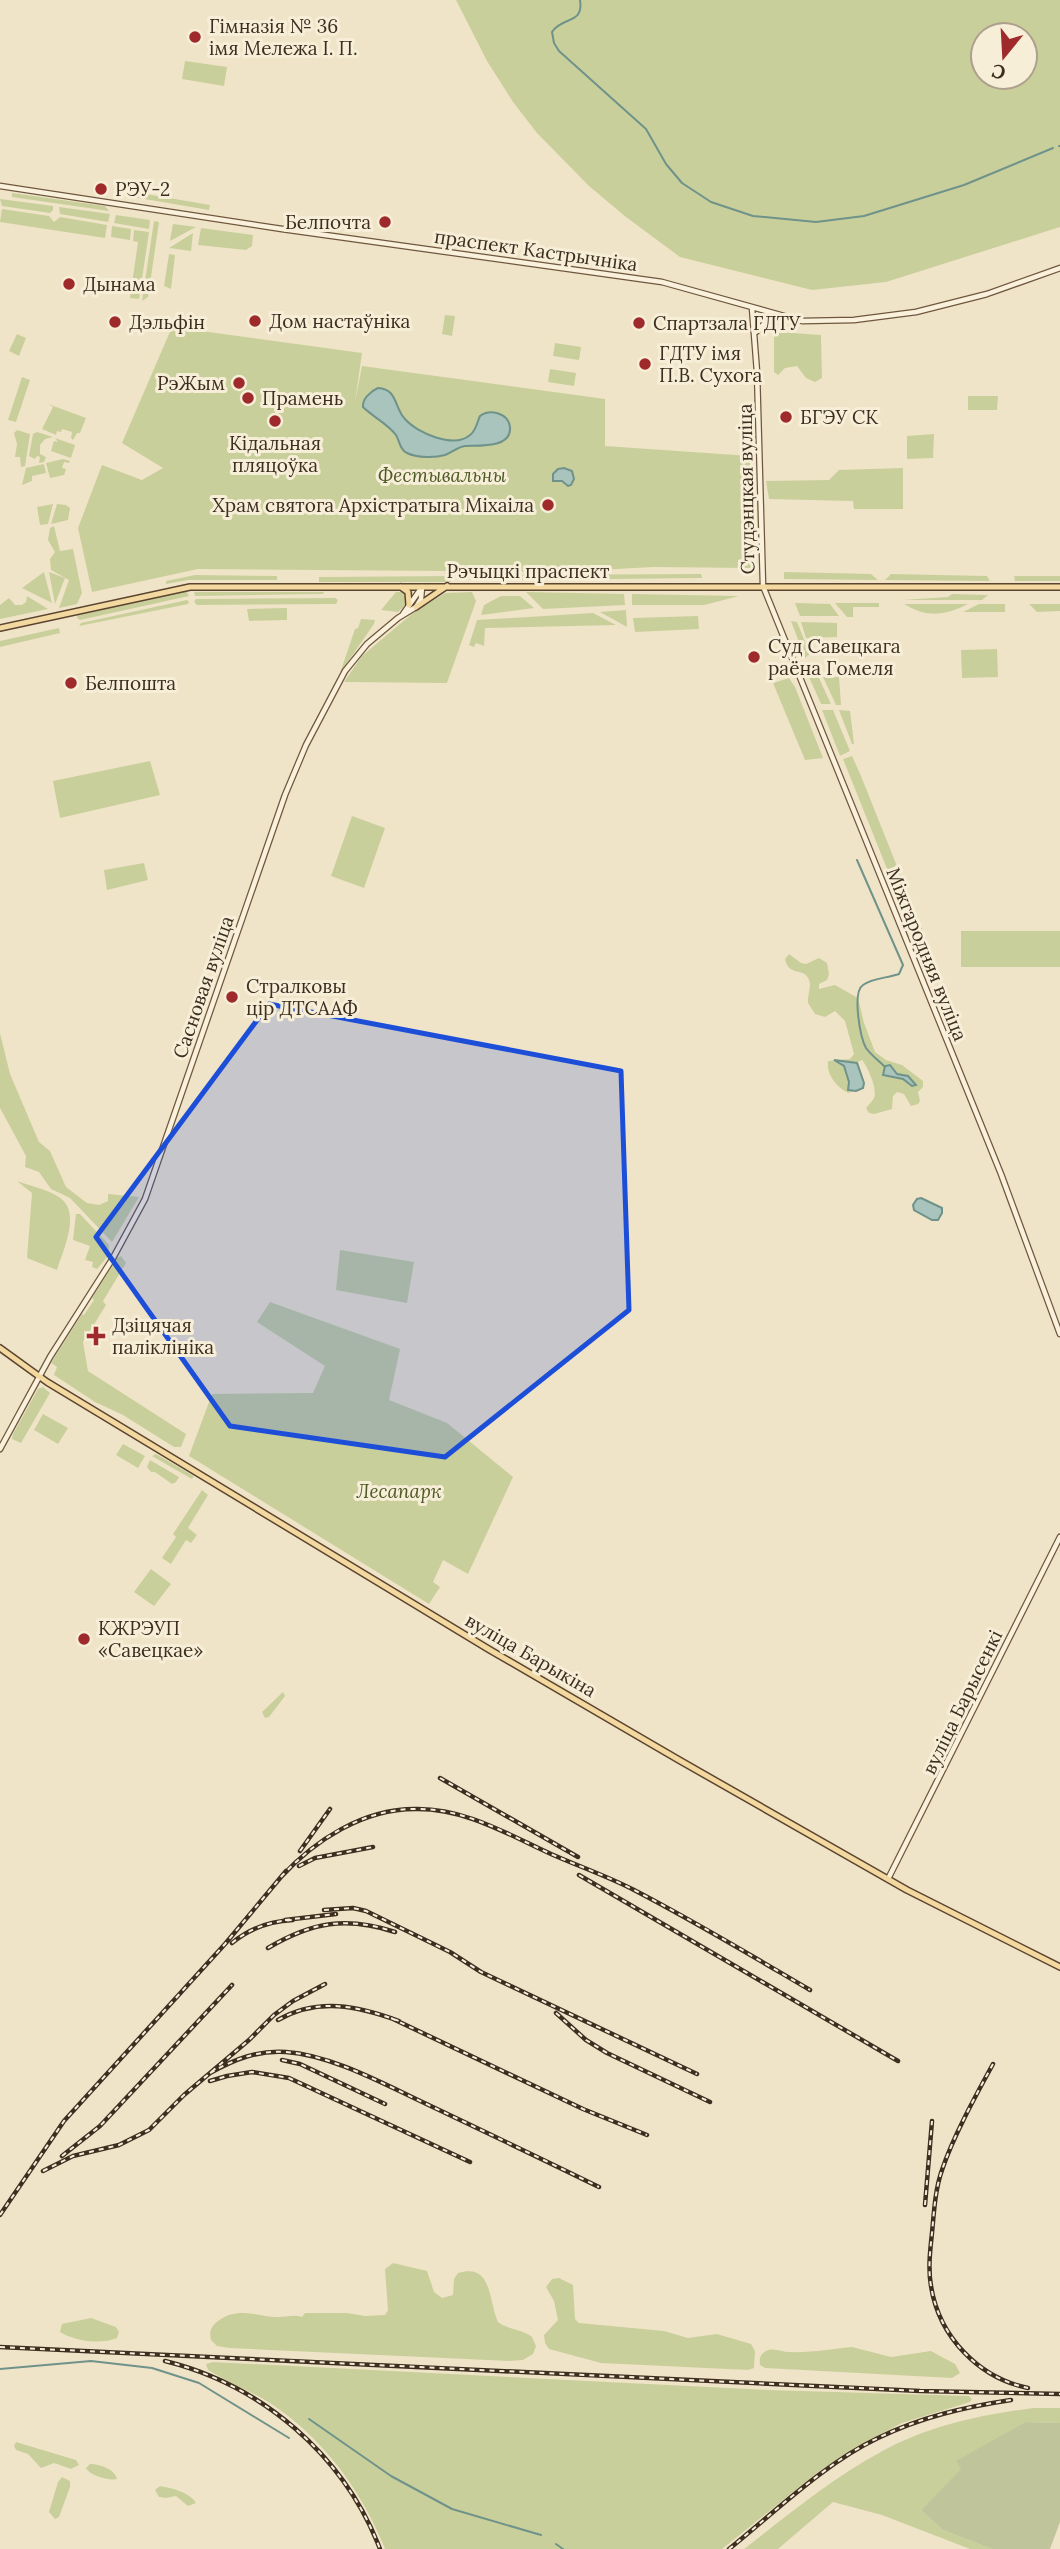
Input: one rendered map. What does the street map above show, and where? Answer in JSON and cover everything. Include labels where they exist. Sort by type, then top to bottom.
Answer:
[{"type":"main road","name":"праспект Кастрычніка","points":[[0,186],[662,282],[780,316],[826,322],[916,312],[987,294],[1060,268]]},
{"type":"main road","name":"Студэнцкая вуліца","points":[[752,308],[763,586]]},
{"type":"main road","points":[[755,332],[768,320],[780,316]]},
{"type":"main road","points":[[398,586],[408,592],[410,605]]},
{"type":"main road","points":[[416,607],[447,586]]},
{"type":"main road","name":"Міжгародняя вуліца","points":[[763,586],[1001,1174],[1060,1334]]},
{"type":"main road","points":[[416,607],[421,599],[422,587]]},
{"type":"main road","name":"Сасновая вуліца","points":[[0,1449],[145,1199],[285,795],[306,745],[340,680],[357,655],[402,615],[422,587]]},
{"type":"main road","name":"Рэчыцкі праспект","points":[[0,628],[177,588],[1060,587]]},
{"type":"main road","name":"Сасновая вуліца","points":[[402,615],[416,607]]},
{"type":"main road","name":"вуліца Барыкіна","points":[[0,1348],[40,1376],[490,1650],[888,1879],[1060,1966]]},
{"type":"main road","name":"вуліца Барысенкі","points":[[888,1879],[1060,1537]]},
{"type":"highlighted area","points":[[269,1004],[621,1071],[629,1310],[445,1457],[230,1426],[96,1237]]},
{"type":"green space","points":[[456,0],[1060,0],[1060,227],[886,282],[812,290],[680,257],[589,186],[537,133],[487,61]]},
{"type":"green space","points":[[185,61],[227,67],[224,86],[182,79]]},
{"type":"green space","points":[[134,192],[210,205],[209,210],[133,197]]},
{"type":"green space","points":[[12,193],[105,206],[109,211],[12,197]]},
{"type":"green space","points":[[0,199],[53,206],[53,210],[50,213],[2,206]]},
{"type":"green space","points":[[59,207],[110,214],[108,222],[60,214]]},
{"type":"green space","points":[[2,209],[49,216],[54,222],[60,217],[107,225],[105,238],[0,222]]},
{"type":"green space","points":[[116,215],[150,220],[149,229],[114,223]]},
{"type":"green space","points":[[154,221],[159,222],[149,291],[148,297],[142,301]]},
{"type":"green space","points":[[173,224],[196,227],[170,241]]},
{"type":"green space","points":[[112,226],[131,229],[130,240],[111,237]]},
{"type":"green space","points":[[201,228],[253,235],[252,246],[246,250],[198,245]]},
{"type":"green space","points":[[134,230],[149,232],[139,299],[130,298],[138,242],[133,241]]},
{"type":"green space","points":[[193,233],[191,251],[169,248]]},
{"type":"green space","points":[[169,254],[175,255],[171,289],[164,286]]},
{"type":"green space","points":[[445,315],[455,316],[452,336],[442,334]]},
{"type":"green space","name":"Фестывальны","points":[[172,327],[362,353],[355,402],[362,366],[605,399],[605,446],[750,456],[752,568],[653,567],[564,572],[198,569],[92,592],[78,528],[102,465],[142,480],[163,468],[122,443]]},
{"type":"green space","points":[[778,332],[821,335],[822,378],[815,382],[806,378],[797,366],[785,368],[778,375],[774,372],[774,336]]},
{"type":"green space","points":[[17,334],[26,338],[19,356],[9,351]]},
{"type":"green space","points":[[555,343],[581,347],[579,360],[553,356]]},
{"type":"green space","points":[[550,369],[576,373],[574,386],[548,382]]},
{"type":"green space","points":[[22,377],[30,380],[16,422],[8,420]]},
{"type":"green space","points":[[968,396],[998,396],[997,410],[968,410]]},
{"type":"green space","points":[[48,404],[86,418],[80,433],[77,433],[73,440],[72,432],[62,429],[61,432],[57,431],[56,435],[42,429],[53,407]]},
{"type":"green space","points":[[17,430],[30,434],[25,466],[21,467],[20,457],[15,457],[17,444],[14,433]]},
{"type":"green space","points":[[37,432],[53,437],[45,439],[40,445],[40,454],[46,457],[44,462],[39,463],[40,457],[35,459],[29,456],[33,434]]},
{"type":"green space","points":[[934,434],[933,458],[907,459],[907,436]]},
{"type":"green space","points":[[55,438],[75,445],[71,458],[51,451],[54,441],[58,442]]},
{"type":"green space","points":[[63,459],[70,461],[64,462],[64,475],[50,478],[46,463]]},
{"type":"green space","points":[[44,464],[46,473],[32,476],[32,481],[22,485],[26,468]]},
{"type":"green space","points":[[903,468],[903,509],[854,509],[853,501],[769,499],[766,481],[829,480],[839,470]]},
{"type":"green space","points":[[53,504],[48,524],[40,525],[37,507]]},
{"type":"green space","points":[[57,504],[70,508],[68,520],[51,524]]},
{"type":"green space","points":[[54,526],[60,551],[73,549],[82,593],[77,604],[59,608],[69,580],[51,570],[50,559],[55,552],[48,540],[50,528]]},
{"type":"green space","points":[[44,572],[52,603],[22,588]]},
{"type":"green space","points":[[49,572],[65,578],[55,604]]},
{"type":"green space","points":[[784,572],[871,574],[878,580],[784,579]]},
{"type":"green space","points":[[701,574],[702,578],[511,580],[510,575]]},
{"type":"green space","points":[[891,574],[987,576],[990,581],[885,580]]},
{"type":"green space","points":[[195,575],[277,576],[277,580],[188,580],[166,584],[166,581]]},
{"type":"green space","points":[[453,576],[451,582],[319,582],[319,577]]},
{"type":"green space","points":[[1014,576],[1060,576],[1060,581],[1015,581]]},
{"type":"green space","points":[[187,592],[189,596],[80,620],[77,618],[78,615]]},
{"type":"green space","points":[[194,592],[324,592],[195,596]]},
{"type":"green space","points":[[396,592],[403,592],[407,597],[407,604],[398,612],[381,610]]},
{"type":"green space","points":[[472,592],[476,601],[447,683],[344,682],[362,656],[413,613],[445,593]]},
{"type":"green space","points":[[526,592],[624,594],[625,605],[543,609]]},
{"type":"green space","points":[[632,594],[739,596],[704,605],[632,605]]},
{"type":"green space","points":[[952,594],[988,595],[982,600],[902,600],[948,597]]},
{"type":"green space","points":[[27,596],[48,609],[0,619],[0,605],[9,598],[15,605],[22,605]]},
{"type":"green space","points":[[501,596],[520,596],[534,608],[481,615],[484,605]]},
{"type":"green space","points":[[196,599],[338,600],[336,604],[197,605],[194,602]]},
{"type":"green space","points":[[187,600],[188,604],[79,626],[81,623]]},
{"type":"green space","points":[[795,603],[830,604],[839,616],[800,616]]},
{"type":"green space","points":[[835,603],[879,603],[879,607],[853,607],[853,617],[847,617]]},
{"type":"green space","points":[[904,604],[968,604],[936,614],[920,612]]},
{"type":"green space","points":[[979,604],[1005,604],[1005,612],[963,612]]},
{"type":"green space","points":[[1029,604],[1060,604],[1060,611],[1037,612]]},
{"type":"green space","points":[[287,608],[287,620],[249,621],[247,609]]},
{"type":"green space","points":[[626,610],[627,627],[600,612]]},
{"type":"green space","points":[[593,613],[616,625],[485,628],[484,646],[476,643],[474,647],[469,645],[477,620]]},
{"type":"green space","points":[[698,616],[699,629],[635,632],[633,618]]},
{"type":"green space","points":[[361,619],[375,620],[340,673],[355,629]]},
{"type":"green space","points":[[791,621],[797,622],[810,654],[805,658]]},
{"type":"green space","points":[[801,622],[837,623],[837,637],[806,638]]},
{"type":"green space","points":[[59,628],[60,633],[0,647],[0,641]]},
{"type":"green space","points":[[997,649],[998,677],[962,678],[961,650]]},
{"type":"green space","points":[[818,676],[831,704],[821,704],[809,677]]},
{"type":"green space","points":[[823,677],[839,677],[841,705],[836,705]]},
{"type":"green space","points":[[789,678],[823,758],[805,760],[773,683]]},
{"type":"green space","points":[[822,710],[833,710],[850,751],[840,756]]},
{"type":"green space","points":[[839,710],[850,711],[854,744],[852,744]]},
{"type":"green space","points":[[852,756],[940,974],[930,976],[843,759]]},
{"type":"green space","points":[[150,761],[160,795],[60,818],[53,781]]},
{"type":"green space","points":[[352,816],[385,828],[364,888],[331,876]]},
{"type":"green space","points":[[144,863],[148,880],[107,890],[104,870]]},
{"type":"green space","points":[[961,931],[1060,931],[1060,967],[961,967]]},
{"type":"green space","points":[[789,954],[801,963],[806,964],[819,958],[827,963],[829,974],[827,980],[819,984],[819,989],[835,985],[858,998],[875,1052],[886,1060],[902,1065],[923,1081],[923,1087],[918,1092],[918,1104],[911,1106],[904,1094],[897,1092],[893,1096],[892,1109],[869,1113],[866,1108],[874,1098],[875,1089],[862,1060],[858,1062],[864,1088],[848,1093],[836,1084],[830,1075],[828,1061],[850,1059],[854,1054],[845,1021],[835,1011],[825,1017],[815,1014],[808,1003],[809,980],[804,973],[787,965],[785,959]]},
{"type":"green space","points":[[0,1033],[10,1074],[39,1142],[50,1151],[66,1187],[87,1203],[99,1205],[108,1201],[108,1194],[139,1197],[112,1242],[70,1198],[51,1189],[39,1172],[25,1167],[26,1156],[0,1108]]},
{"type":"green space","points":[[17,1181],[49,1192],[66,1204],[70,1221],[69,1232],[57,1270],[27,1258],[32,1193]]},
{"type":"green space","points":[[76,1214],[80,1214],[109,1245],[108,1256],[97,1269],[92,1267],[93,1262],[85,1260],[90,1246],[73,1240]]},
{"type":"green space","points":[[340,1250],[414,1262],[407,1303],[336,1290]]},
{"type":"green space","points":[[121,1256],[126,1263],[103,1301],[106,1305],[83,1342],[88,1371],[186,1434],[181,1447],[174,1447],[54,1375],[57,1367],[51,1363],[94,1300],[92,1298],[117,1258]]},
{"type":"green space","name":"Лесапарк","points":[[270,1302],[400,1349],[389,1400],[447,1423],[513,1477],[468,1574],[443,1560],[433,1582],[440,1587],[429,1604],[189,1456],[212,1394],[313,1393],[325,1366],[257,1322]]},
{"type":"green space","points":[[43,1387],[50,1393],[21,1443],[12,1439],[38,1389]]},
{"type":"green space","points":[[43,1414],[68,1428],[58,1444],[34,1430]]},
{"type":"green space","points":[[123,1444],[145,1456],[138,1468],[116,1455]]},
{"type":"green space","points":[[156,1454],[194,1476],[192,1479],[152,1456]]},
{"type":"green space","points":[[150,1460],[179,1477],[176,1482],[172,1484],[151,1472],[147,1467]]},
{"type":"green space","points":[[202,1490],[208,1495],[188,1528],[197,1535],[191,1543],[186,1540],[171,1564],[162,1558],[176,1537],[173,1534]]},
{"type":"green space","points":[[151,1569],[171,1584],[154,1606],[134,1592]]},
{"type":"green space","points":[[283,1692],[285,1696],[269,1717],[265,1718],[262,1712]]},
{"type":"green space","points":[[393,2263],[427,2271],[434,2292],[442,2298],[453,2295],[454,2279],[458,2273],[478,2273],[487,2286],[498,2322],[532,2337],[536,2346],[533,2354],[523,2360],[509,2361],[229,2348],[217,2346],[211,2340],[211,2329],[216,2323],[238,2313],[278,2317],[302,2317],[305,2313],[385,2315],[388,2310],[385,2269]]},
{"type":"green space","points":[[559,2278],[573,2285],[575,2319],[579,2323],[664,2331],[688,2338],[717,2334],[751,2344],[755,2351],[754,2368],[748,2370],[601,2363],[549,2349],[544,2335],[558,2320],[554,2301],[546,2287],[552,2279]]},
{"type":"green space","points":[[91,2318],[116,2327],[119,2332],[117,2338],[88,2341],[60,2332],[62,2324]]},
{"type":"green space","points":[[852,2347],[891,2357],[931,2351],[955,2364],[960,2373],[952,2378],[765,2368],[760,2365],[761,2355],[769,2350],[805,2352]]},
{"type":"green space","points":[[213,2362],[768,2390],[969,2396],[972,2399],[970,2402],[902,2423],[858,2446],[818,2472],[722,2549],[385,2549],[365,2507],[324,2449],[270,2403],[208,2370],[206,2364]]},
{"type":"green space","points":[[1033,2408],[1060,2408],[1060,2423],[1025,2422],[957,2462],[962,2469],[921,2510],[943,2530],[992,2549],[970,2549],[882,2515],[833,2502],[778,2549],[744,2549],[827,2486],[861,2463],[897,2444],[954,2423]]},
{"type":"green space","points":[[1025,2422],[1060,2423],[1060,2522],[1050,2549],[992,2549],[943,2530],[921,2510],[961,2469],[956,2461]]},
{"type":"green space","points":[[16,2442],[76,2460],[79,2465],[71,2469],[54,2463],[41,2468],[28,2454],[16,2450]]},
{"type":"green space","points":[[90,2464],[110,2470],[117,2479],[95,2476],[86,2468]]},
{"type":"green space","points":[[62,2477],[70,2481],[70,2487],[59,2517],[55,2519],[49,2512]]},
{"type":"green space","points":[[160,2486],[186,2494],[196,2503],[188,2506],[176,2496],[159,2497],[155,2490]]},
{"type":"water","points":[[378,388],[392,395],[402,415],[411,424],[436,438],[463,439],[474,431],[480,416],[488,413],[498,413],[506,418],[510,427],[509,434],[500,442],[462,447],[441,456],[411,455],[403,450],[393,431],[363,407],[364,401]]},
{"type":"water","points":[[558,469],[572,471],[574,479],[571,485],[553,481],[553,474]]},
{"type":"water","points":[[834,1060],[857,1063],[864,1083],[863,1088],[848,1090],[849,1082],[844,1066]]},
{"type":"water","points":[[890,1065],[897,1074],[908,1076],[916,1085],[912,1086],[903,1079],[883,1075],[885,1066]]},
{"type":"water","points":[[921,1198],[942,1208],[938,1220],[932,1220],[914,1210],[913,1205]]},
{"type":"waterway","points":[[580,0],[576,17],[556,27],[552,32],[559,51],[646,129],[666,164],[682,183],[711,202],[753,216],[816,222],[864,216],[964,185],[1053,148]]},
{"type":"waterway","points":[[857,860],[903,965],[899,974],[863,985],[858,996],[858,1015],[866,1048],[885,1067]]},
{"type":"waterway","points":[[0,2369],[91,2361],[152,2368],[199,2383],[289,2438]]},
{"type":"waterway","points":[[309,2419],[391,2476],[452,2509],[541,2535]]},
{"type":"waterway","points":[[556,2544],[563,2549]]},
{"type":"railway","points":[[440,1778],[578,1857]]},
{"type":"railway","points":[[300,1851],[330,1809]]},
{"type":"railway","points":[[281,1877],[325,1839],[377,1814],[415,1809],[451,1813],[485,1824],[624,1885],[701,1926],[810,1990]]},
{"type":"railway","points":[[299,1866],[315,1858],[373,1847]]},
{"type":"railway","points":[[0,2215],[64,2121],[225,1944],[286,1871]]},
{"type":"railway","points":[[579,1875],[898,2061]]},
{"type":"railway","points":[[324,1910],[353,1908],[366,1911],[450,1952],[481,1972],[697,2074]]},
{"type":"railway","points":[[285,1920],[336,1914]]},
{"type":"railway","points":[[232,1943],[260,1927],[293,1920]]},
{"type":"railway","points":[[268,1948],[300,1932],[330,1924],[361,1924],[395,1932]]},
{"type":"railway","points":[[43,2171],[73,2156],[119,2145],[149,2130],[274,2015],[325,1984]]},
{"type":"railway","points":[[62,2156],[100,2126],[232,1985]]},
{"type":"railway","points":[[278,2020],[308,2008],[338,2006],[368,2011],[399,2021]]},
{"type":"railway","points":[[556,2013],[586,2040],[607,2053],[710,2102]]},
{"type":"railway","points":[[391,2018],[583,2109],[647,2135]]},
{"type":"railway","points":[[210,2073],[238,2060],[266,2052],[286,2052],[319,2058],[370,2077],[599,2187]]},
{"type":"railway","points":[[282,2060],[300,2064],[385,2104]]},
{"type":"railway","points":[[993,2064],[958,2130],[940,2178],[935,2201],[930,2280],[935,2305],[943,2322],[964,2352],[993,2375],[1028,2388]]},
{"type":"railway","points":[[210,2081],[252,2072],[289,2078],[470,2162]]},
{"type":"railway","points":[[925,2205],[932,2121]]},
{"type":"railway","points":[[0,2347],[920,2391],[1060,2394]]},
{"type":"railway","points":[[165,2361],[201,2372],[234,2387],[266,2406],[295,2429],[322,2455],[345,2483],[380,2549]]},
{"type":"railway","points":[[729,2549],[820,2474],[858,2448],[910,2424],[1011,2400]]},
{"type":"place","name":"Гімназія № 36 імя Мележа І. П.","points":[[195,37]]},
{"type":"place","name":"РЭУ-2","points":[[101,189]]},
{"type":"place","name":"Белпочта","points":[[385,222]]},
{"type":"place","name":"Дынама","points":[[69,284]]},
{"type":"place","name":"Дом настаўніка","points":[[255,321]]},
{"type":"place","name":"Дэльфін","points":[[115,322]]},
{"type":"place","name":"Спартзала ГДТУ","points":[[639,323]]},
{"type":"place","name":"ГДТУ імя П.В. Сухога","points":[[645,364]]},
{"type":"place","name":"РэЖым","points":[[239,383]]},
{"type":"place","name":"Прамень","points":[[248,398]]},
{"type":"place","name":"БГЭУ СК","points":[[786,417]]},
{"type":"place","name":"Кідальная пляцоўка","points":[[275,421]]},
{"type":"place","name":"Храм святога Архістратыга Міхаіла","points":[[548,505]]},
{"type":"place","name":"Суд Савецкага раёна Гомеля","points":[[754,657]]},
{"type":"place","name":"Белпошта","points":[[71,683]]},
{"type":"place","name":"Стралковы цір ДТСААФ","points":[[232,997]]},
{"type":"place","name":"Дзіцячая паліклініка","points":[[96,1336]]},
{"type":"place","name":"КЖРЭУП «Савецкае»","points":[[84,1639]]}]
